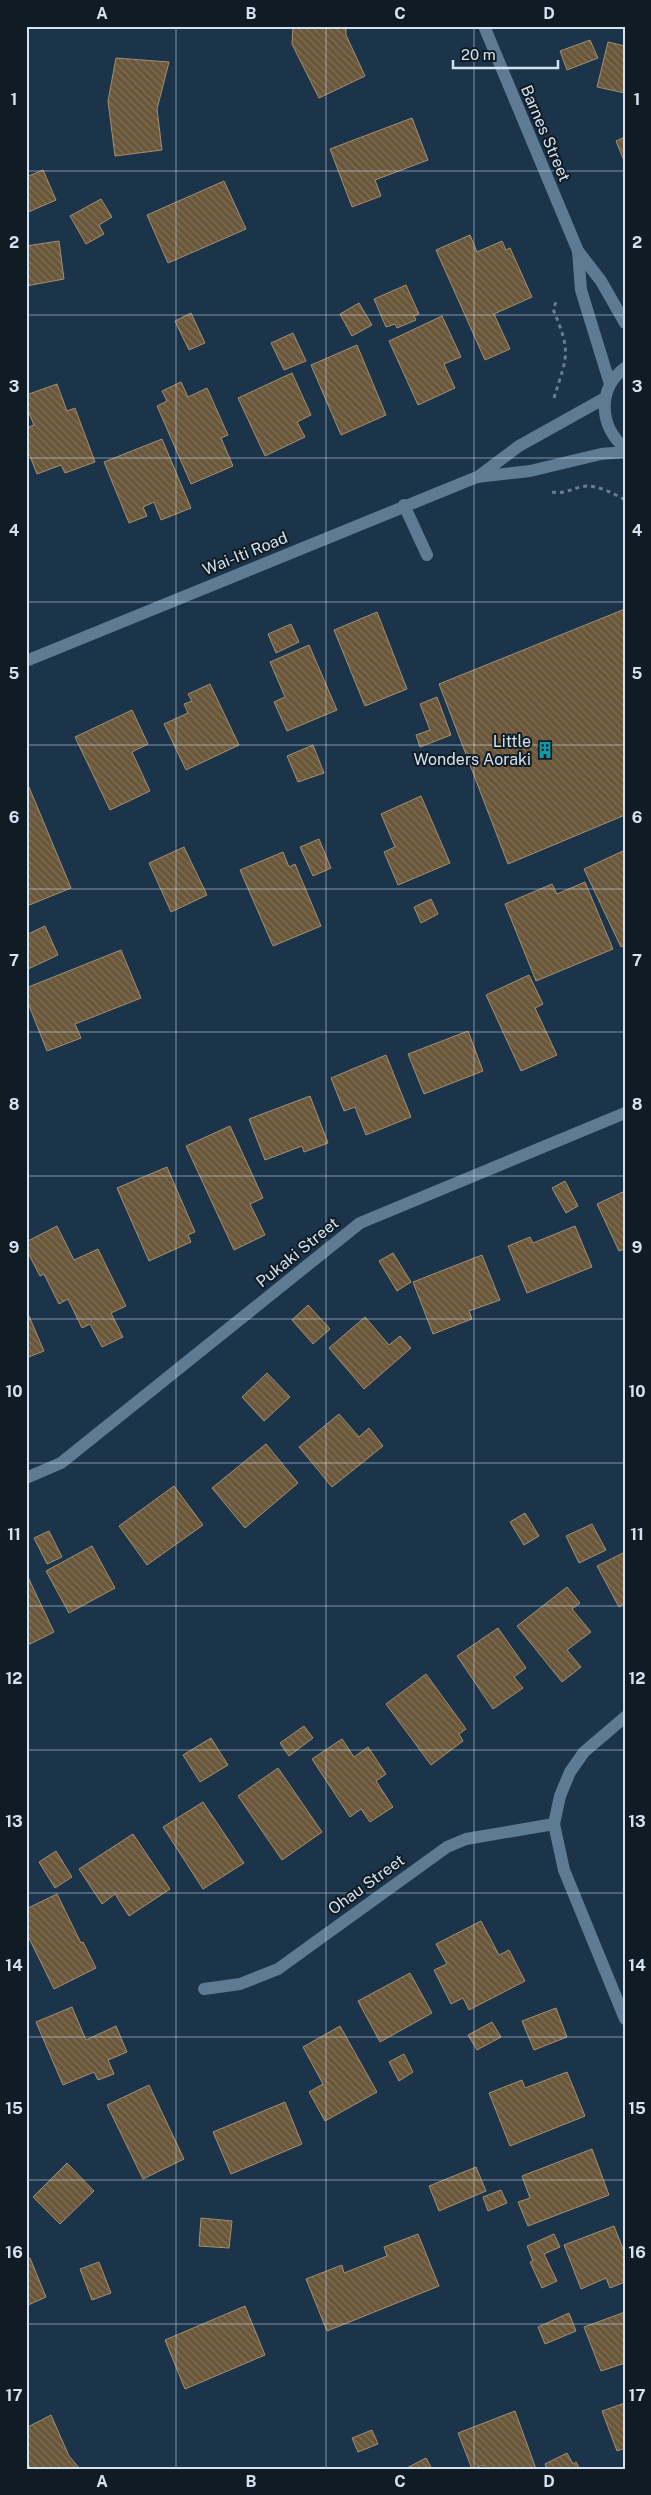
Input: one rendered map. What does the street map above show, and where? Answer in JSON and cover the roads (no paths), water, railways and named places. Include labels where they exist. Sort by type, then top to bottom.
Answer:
[{"type":"street","name":"Barnes Street","points":[[484,26],[578,252],[601,281],[625,323]]},
{"type":"street","name":"Barnes Street","points":[[578,252],[582,290],[610,384]]},
{"type":"street","points":[[625,368],[610,384],[605,398],[604,414],[608,429],[617,442],[625,448]]},
{"type":"street","name":"Wai-Iti Road","points":[[26,661],[477,477],[519,446],[605,398]]},
{"type":"street","name":"Wai-Iti Road","points":[[477,477],[530,471],[602,454],[625,452]]},
{"type":"street","points":[[404,506],[427,555]]},
{"type":"street","name":"Pukaki Street","points":[[26,1478],[61,1463],[360,1223],[625,1114]]},
{"type":"street","points":[[625,1717],[584,1752],[570,1772],[560,1796],[554,1824],[564,1870],[625,2019]]},
{"type":"street","name":"Ohau Street","points":[[204,1989],[240,1984],[278,1969],[447,1847],[466,1839],[554,1824]]},
{"type":"place","name":"Little Wonders Aoraki","points":[[545,750]]}]
